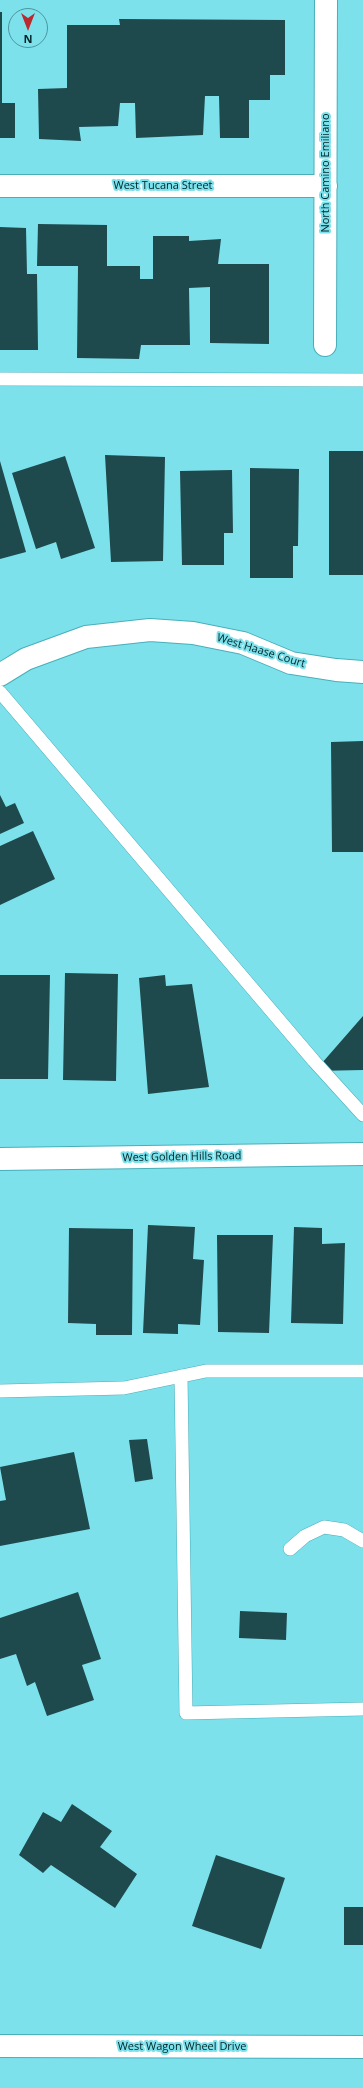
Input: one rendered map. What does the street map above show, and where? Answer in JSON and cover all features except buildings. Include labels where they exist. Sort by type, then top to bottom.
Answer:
[{"type":"street","name":"North Camino Emiliano","points":[[325,346],[326,0]]},
{"type":"street","name":"West Tucana Street","points":[[0,186],[326,186]]},
{"type":"street","name":"West Haase Court","points":[[0,675],[26,659],[86,637],[150,630],[193,632],[243,643],[291,662],[336,670],[363,672]]},
{"type":"street","name":"West Golden Hills Road","points":[[0,1159],[363,1154]]},
{"type":"street","name":"West Wagon Wheel Drive","points":[[0,2046],[363,2047]]},
{"type":"lane","points":[[0,379],[363,380]]},
{"type":"lane","points":[[0,692],[314,1061],[363,1115]]},
{"type":"lane","points":[[0,1391],[124,1388],[206,1371],[363,1371]]},
{"type":"lane","points":[[181,1376],[186,1713],[363,1709]]},
{"type":"lane","points":[[290,1549],[305,1536],[324,1527],[344,1530],[363,1541]]}]
